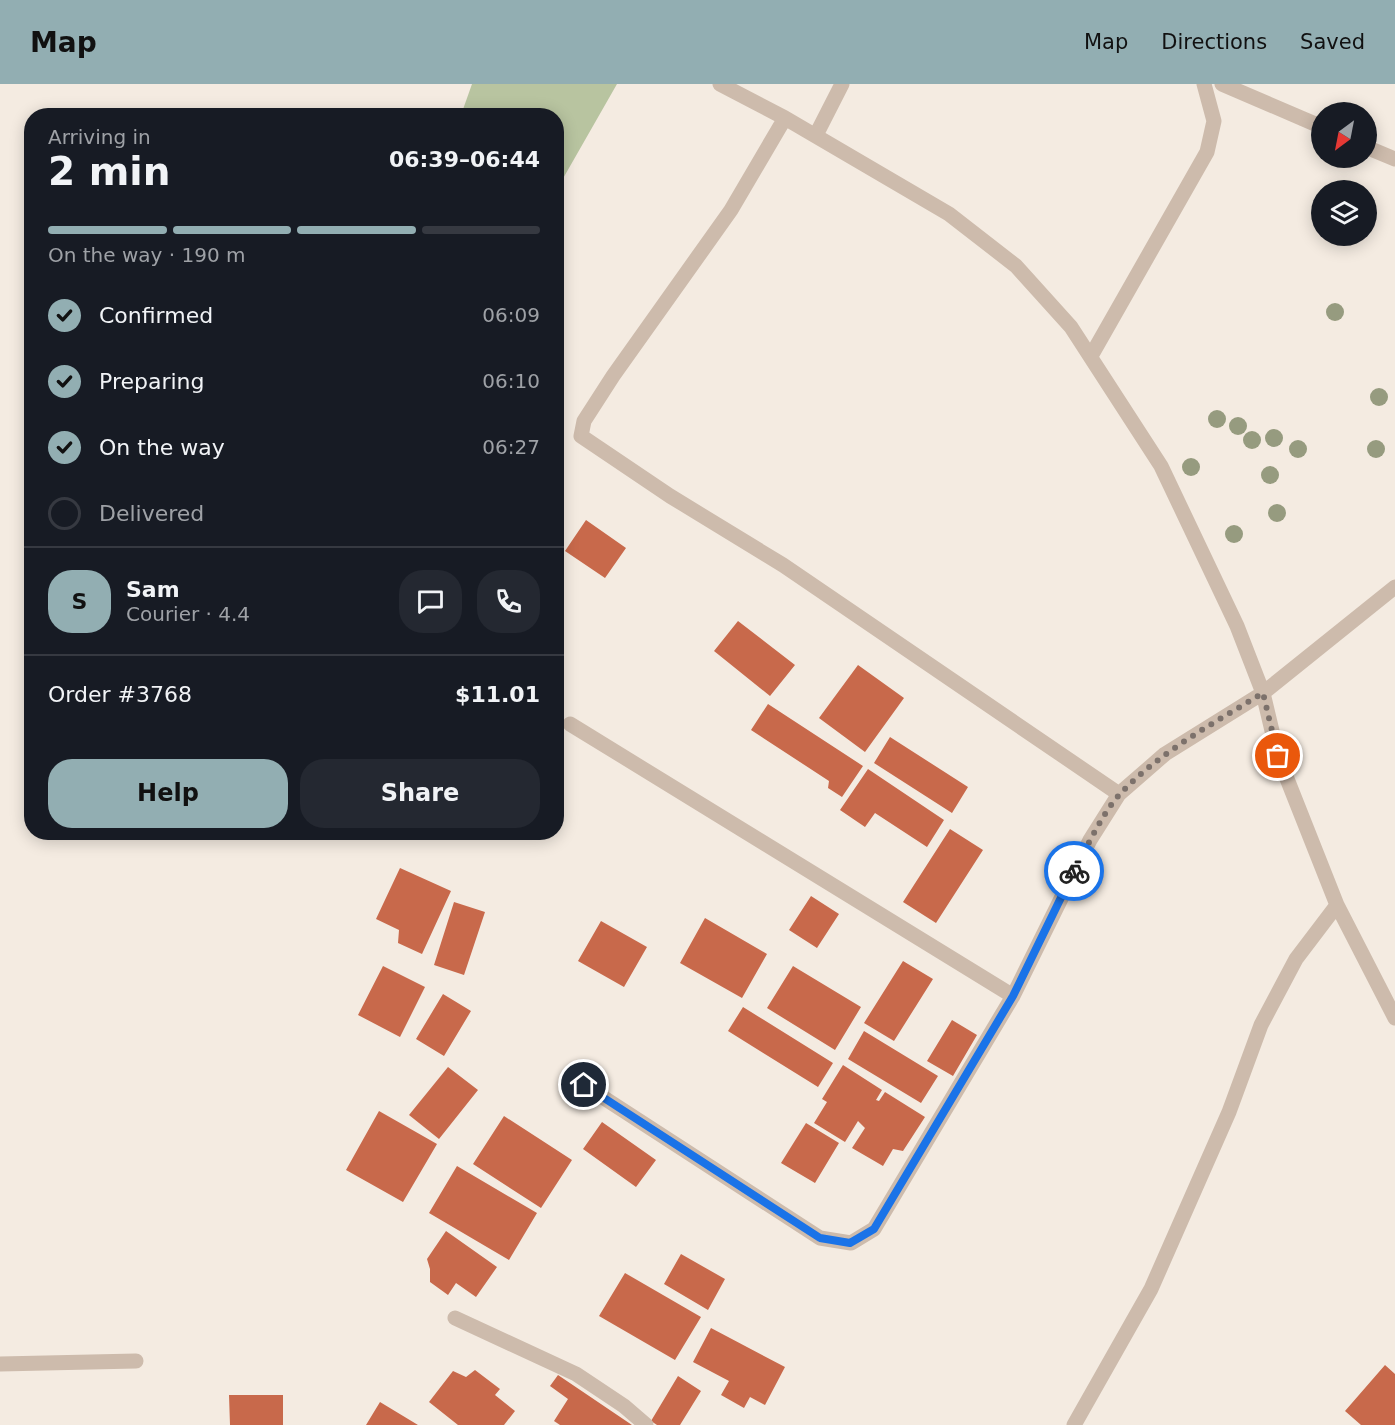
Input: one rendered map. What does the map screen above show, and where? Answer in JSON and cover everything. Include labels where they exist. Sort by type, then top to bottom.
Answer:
[{"type":"street","points":[[720,84],[816,135],[949,214],[1016,266],[1071,327],[1161,466],[1237,626],[1263,693],[1278,756],[1337,905],[1395,1018]]},
{"type":"street","points":[[816,135],[842,84]]},
{"type":"street","points":[[1091,356],[1207,152],[1214,121],[1204,84]]},
{"type":"street","points":[[1222,84],[1311,122]]},
{"type":"street","points":[[785,118],[731,210],[620,366],[584,421],[582,436],[670,496],[783,565],[1119,794]]},
{"type":"street","points":[[1377,152],[1395,159]]},
{"type":"street","points":[[584,1085],[820,1238],[850,1243],[874,1229],[1013,996],[1090,840],[1119,794],[1165,754],[1263,693],[1395,586]]},
{"type":"street","points":[[570,724],[1013,996]]},
{"type":"street","points":[[1074,1425],[1151,1289],[1229,1112],[1261,1024],[1296,959],[1337,905]]},
{"type":"street","points":[[455,1318],[576,1374],[624,1406],[646,1425]]},
{"type":"street","points":[[0,1364],[136,1361]]},
{"type":"green space","points":[[472,84],[617,84],[564,177],[564,108],[463,108]]},
{"type":"building","points":[[586,520],[626,548],[605,578],[565,551]]},
{"type":"building","points":[[738,621],[795,665],[770,696],[714,651]]},
{"type":"building","points":[[858,665],[904,698],[865,752],[819,718]]},
{"type":"building","points":[[768,704],[863,766],[842,797],[828,788],[829,781],[751,730]]},
{"type":"building","points":[[890,737],[968,787],[952,813],[874,763]]},
{"type":"building","points":[[868,769],[944,820],[927,847],[875,813],[865,827],[840,810]]},
{"type":"building","points":[[950,829],[983,850],[936,923],[903,902]]},
{"type":"building","points":[[400,868],[451,891],[422,954],[398,943],[399,930],[376,919]]},
{"type":"building","points":[[811,896],[839,914],[817,948],[789,930]]},
{"type":"building","points":[[454,902],[485,912],[464,975],[434,965]]},
{"type":"building","points":[[705,918],[767,954],[742,998],[680,963]]},
{"type":"building","points":[[601,921],[647,947],[624,987],[578,961]]},
{"type":"building","points":[[903,961],[933,979],[894,1041],[864,1023]]},
{"type":"building","points":[[383,966],[425,987],[400,1037],[358,1015]]},
{"type":"building","points":[[793,966],[861,1007],[835,1050],[767,1008]]},
{"type":"building","points":[[443,994],[471,1011],[444,1056],[416,1039]]},
{"type":"building","points":[[743,1007],[833,1063],[818,1087],[728,1031]]},
{"type":"building","points":[[952,1020],[977,1035],[953,1076],[927,1061]]},
{"type":"building","points":[[864,1031],[938,1076],[921,1103],[848,1059]]},
{"type":"building","points":[[843,1065],[882,1090],[876,1100],[879,1101],[885,1092],[925,1117],[903,1151],[893,1149],[883,1166],[852,1148],[865,1128],[858,1121],[845,1142],[814,1123],[827,1102],[822,1099]]},
{"type":"building","points":[[448,1067],[478,1090],[439,1139],[409,1115]]},
{"type":"building","points":[[379,1111],[437,1144],[403,1202],[346,1170]]},
{"type":"building","points":[[504,1116],[572,1160],[541,1208],[473,1164]]},
{"type":"building","points":[[602,1122],[656,1160],[636,1187],[583,1149]]},
{"type":"building","points":[[806,1123],[839,1143],[815,1183],[781,1163]]},
{"type":"building","points":[[457,1166],[537,1213],[509,1260],[429,1213]]},
{"type":"building","points":[[446,1231],[497,1267],[476,1297],[456,1283],[448,1295],[430,1282],[427,1259]]},
{"type":"building","points":[[681,1254],[725,1279],[708,1310],[664,1284]]},
{"type":"building","points":[[625,1273],[701,1317],[675,1360],[599,1316]]},
{"type":"building","points":[[711,1328],[785,1367],[765,1405],[750,1397],[744,1408],[721,1395],[729,1381],[693,1362]]},
{"type":"building","points":[[1385,1365],[1395,1374],[1395,1425],[1361,1425],[1345,1411]]},
{"type":"building","points":[[475,1370],[500,1389],[495,1395],[515,1411],[504,1425],[458,1425],[429,1402],[453,1371],[466,1377]]},
{"type":"building","points":[[558,1375],[632,1425],[560,1425],[554,1421],[568,1399],[550,1386]]},
{"type":"building","points":[[678,1376],[701,1391],[680,1425],[657,1425],[651,1421]]},
{"type":"building","points":[[229,1395],[283,1395],[283,1425],[230,1425]]},
{"type":"building","points":[[380,1402],[418,1425],[366,1425]]},
{"type":"way so far","points":[[1074,871],[1090,840],[1119,794],[1165,754],[1263,693],[1278,756]]},
{"type":"route","points":[[584,1085],[820,1238],[850,1243],[874,1229],[1013,996],[1074,871]]}]
